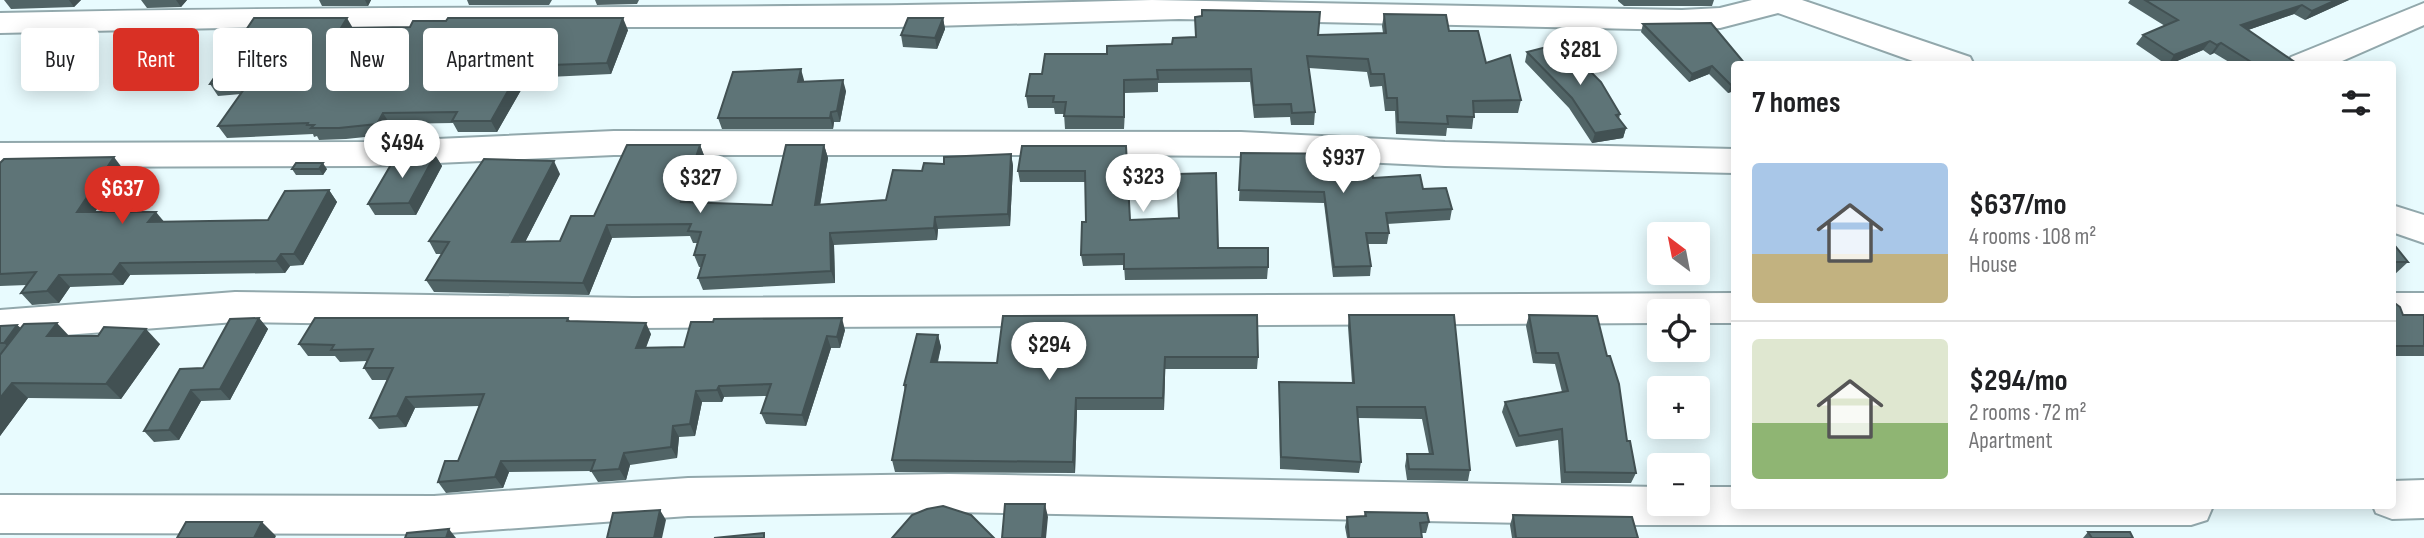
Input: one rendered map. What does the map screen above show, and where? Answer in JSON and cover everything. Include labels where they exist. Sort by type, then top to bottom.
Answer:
[{"type":"street","points":[[0,23],[264,17],[898,17],[1179,9],[1682,20],[1720,18],[1793,5],[1947,61]]},
{"type":"street","points":[[2312,61],[2424,13]]},
{"type":"street","points":[[0,155],[369,154],[614,143],[1099,143],[1241,144],[1444,154],[1731,161]]},
{"type":"street","points":[[2396,219],[2424,229]]},
{"type":"street","points":[[0,325],[235,307],[633,313],[1731,308]]},
{"type":"street","points":[[2396,307],[2424,308]]},
{"type":"street","points":[[0,514],[434,515],[688,497],[949,493],[1731,506]]},
{"type":"street","points":[[2396,500],[2424,499]]},
{"type":"building","points":[[2145,0],[2336,0],[2312,11],[2302,5],[2241,25],[2293,61],[2250,61],[2221,43],[2217,45],[2210,41],[2174,55],[2143,35],[2178,20]]},
{"type":"building","points":[[1202,10],[1320,12],[1318,35],[1386,33],[1384,14],[1446,15],[1449,31],[1478,31],[1486,63],[1510,55],[1521,100],[1473,101],[1474,117],[1447,116],[1448,124],[1398,122],[1397,98],[1387,98],[1384,74],[1371,74],[1368,59],[1307,56],[1315,112],[1292,113],[1291,104],[1254,105],[1251,69],[1157,70],[1158,79],[1124,80],[1124,117],[1064,116],[1066,102],[1053,102],[1054,96],[1026,96],[1030,74],[1042,74],[1045,54],[1107,54],[1107,46],[1172,44],[1173,38],[1196,37],[1195,17],[1202,16]]},
{"type":"building","points":[[254,18],[347,18],[341,28],[410,27],[413,21],[446,21],[448,18],[623,18],[607,63],[558,65],[558,28],[423,28],[423,91],[508,91],[491,121],[452,121],[457,112],[383,113],[377,124],[339,128],[311,128],[314,125],[307,125],[308,123],[218,126],[243,91],[312,91],[312,28],[247,28]]},
{"type":"building","points":[[908,18],[943,18],[935,38],[901,35]]},
{"type":"building","points":[[1711,23],[1743,61],[1731,61],[1731,85],[1712,66],[1692,74],[1643,24]]},
{"type":"building","points":[[1562,43],[1601,82],[1620,114],[1616,115],[1626,128],[1595,133],[1572,98],[1527,52]]},
{"type":"building","points":[[801,69],[798,82],[843,80],[837,111],[831,112],[830,118],[718,118],[733,72]]},
{"type":"building","points":[[627,145],[700,145],[681,202],[772,205],[786,145],[824,145],[815,205],[886,200],[893,170],[922,171],[924,163],[944,164],[944,157],[1011,154],[1008,214],[935,217],[934,228],[830,233],[831,271],[698,278],[705,255],[694,255],[701,232],[688,231],[691,224],[607,225],[583,283],[426,280],[449,242],[429,241],[484,159],[554,161],[512,242],[560,241],[571,216],[594,216]]},
{"type":"building","points":[[1022,146],[1126,146],[1130,220],[1179,218],[1177,174],[1216,173],[1218,248],[1268,248],[1268,267],[1124,269],[1124,254],[1081,255],[1082,222],[1086,222],[1085,171],[1018,171]]},
{"type":"building","points":[[1241,153],[1370,154],[1373,178],[1420,175],[1423,189],[1446,188],[1452,209],[1386,213],[1389,233],[1366,233],[1371,266],[1334,267],[1324,192],[1239,190]]},
{"type":"building","points":[[435,155],[409,203],[368,204],[396,156]]},
{"type":"building","points":[[114,157],[77,212],[156,212],[148,222],[268,220],[285,191],[329,190],[294,254],[281,254],[276,261],[120,263],[112,274],[59,275],[47,291],[21,293],[36,272],[0,274],[0,163],[4,159]]},
{"type":"building","points":[[296,163],[323,163],[319,169],[292,169]]},
{"type":"building","points":[[2396,247],[2408,262],[2396,262]]},
{"type":"building","points":[[2396,304],[2403,315],[2424,315],[2424,346],[2396,346]]},
{"type":"building","points":[[1257,315],[1258,357],[1165,357],[1163,398],[1076,398],[1073,462],[892,460],[904,385],[917,334],[938,335],[931,362],[997,363],[1003,316]]},
{"type":"building","points":[[1349,315],[1454,315],[1470,470],[1409,469],[1407,454],[1433,454],[1425,407],[1357,407],[1361,462],[1281,457],[1279,382],[1354,383]]},
{"type":"building","points":[[1529,315],[1597,316],[1607,356],[1610,356],[1619,384],[1627,441],[1630,441],[1636,473],[1565,472],[1562,429],[1519,436],[1505,402],[1568,391],[1558,353],[1536,353]]},
{"type":"building","points":[[259,318],[220,389],[191,390],[169,430],[144,431],[180,369],[203,368],[230,319]]},
{"type":"building","points":[[315,318],[568,318],[567,321],[646,323],[636,348],[684,347],[691,322],[713,322],[714,319],[842,318],[837,337],[827,336],[802,415],[761,413],[771,384],[719,386],[717,390],[696,391],[690,424],[673,426],[671,447],[624,453],[619,469],[591,471],[595,460],[501,461],[495,477],[438,482],[445,461],[458,461],[484,394],[406,397],[397,416],[370,418],[393,368],[364,368],[373,349],[331,350],[334,345],[299,344]]},
{"type":"building","points":[[57,323],[47,336],[98,336],[104,327],[146,329],[106,384],[12,383],[0,398],[0,355],[24,324]]},
{"type":"building","points":[[17,325],[4,343],[0,343],[0,326]]},
{"type":"building","points":[[1005,504],[1045,504],[1042,538],[1002,538]]},
{"type":"building","points":[[943,506],[971,515],[994,538],[892,538],[912,515]]},
{"type":"building","points":[[660,510],[654,538],[607,538],[613,513]]},
{"type":"building","points":[[1365,512],[1427,513],[1429,522],[1420,523],[1422,538],[1349,538],[1347,517],[1366,516]]},
{"type":"building","points":[[1513,515],[1632,517],[1638,538],[1516,538]]},
{"type":"building","points":[[186,522],[262,522],[254,538],[177,538]]},
{"type":"building","points":[[449,529],[446,538],[405,538],[407,533]]},
{"type":"building","points":[[2088,532],[2130,532],[2133,538],[2092,538]]},
{"type":"building","points":[[764,533],[764,538],[714,538]]}]
